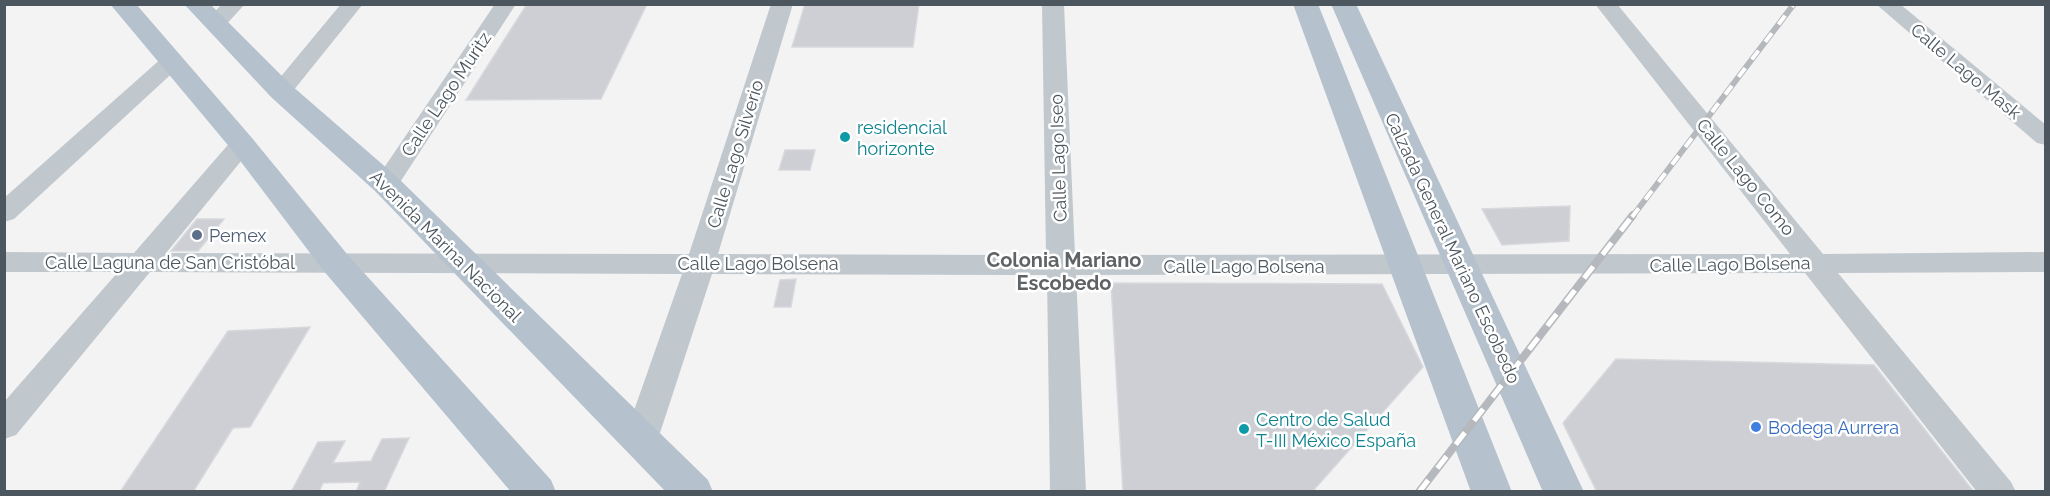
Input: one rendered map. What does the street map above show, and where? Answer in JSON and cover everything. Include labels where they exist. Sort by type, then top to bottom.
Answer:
[{"type":"main road","points":[[122,4],[242,144],[335,262],[536,492]]},
{"type":"main road","points":[[1305,4],[1492,492]]},
{"type":"main road","name":"Calzada General Mariano Escobedo","points":[[1343,4],[1404,145],[1463,266],[1564,492]]},
{"type":"main road","name":"Avenida Marina Nacional","points":[[216,11],[281,91],[386,184],[693,492]]},
{"type":"street","points":[[281,91],[353,4]]},
{"type":"street","name":"Calle Lago Muritz","points":[[386,184],[506,4]]},
{"type":"street","name":"Calle Lago Silverio","points":[[641,439],[701,262],[782,4]]},
{"type":"street","name":"Calle Lago Iseo","points":[[1053,4],[1068,492]]},
{"type":"street","name":"Calle Lago Como","points":[[1605,4],[1816,262],[1876,342],[1998,492]]},
{"type":"street","name":"Calle Lago Mask","points":[[1886,4],[2046,138]]},
{"type":"street","points":[[4,213],[171,62]]},
{"type":"street","points":[[4,426],[242,144]]},
{"type":"street","name":"Calle Lago Bolsena","points":[[335,262],[1463,266],[2046,261]]},
{"type":"street","name":"Calle Laguna de San Cristóbal","points":[[4,262],[335,262]]},
{"type":"building","points":[[527,4],[647,4],[601,99],[466,100]]},
{"type":"building","points":[[805,4],[919,4],[913,47],[792,47]]},
{"type":"building","points":[[785,150],[815,150],[810,170],[779,170]]},
{"type":"building","points":[[1570,206],[1569,241],[1502,245],[1482,209]]},
{"type":"building","name":"Pemex","points":[[197,219],[224,219],[198,251],[171,251]]},
{"type":"building","points":[[796,279],[791,307],[774,307],[780,280]]},
{"type":"building","name":"Centro de Salud T-III México España","points":[[1111,283],[1382,284],[1423,367],[1312,492],[1123,492]]},
{"type":"building","points":[[310,327],[250,427],[233,428],[193,492],[120,492],[228,331]]},
{"type":"building","points":[[1616,359],[1874,365],[1974,492],[1597,492],[1563,423]]},
{"type":"building","points":[[409,438],[384,492],[356,492],[360,482],[323,483],[319,492],[291,492],[318,442],[345,441],[333,463],[371,461],[382,439]]},
{"type":"railway","points":[[1632,217],[1794,4]]},
{"type":"railway","points":[[1419,492],[1633,215]]},
{"type":"place","name":"residencial horizonte","points":[[845,137]]},
{"type":"place","name":"Pemex","points":[[197,235]]},
{"type":"place","name":"Bodega Aurrera","points":[[1756,427]]},
{"type":"place","name":"Centro de Salud T-III México España","points":[[1244,429]]},
{"type":"district","name":"Colonia Mariano Escobedo","points":[[1064,272]]}]
